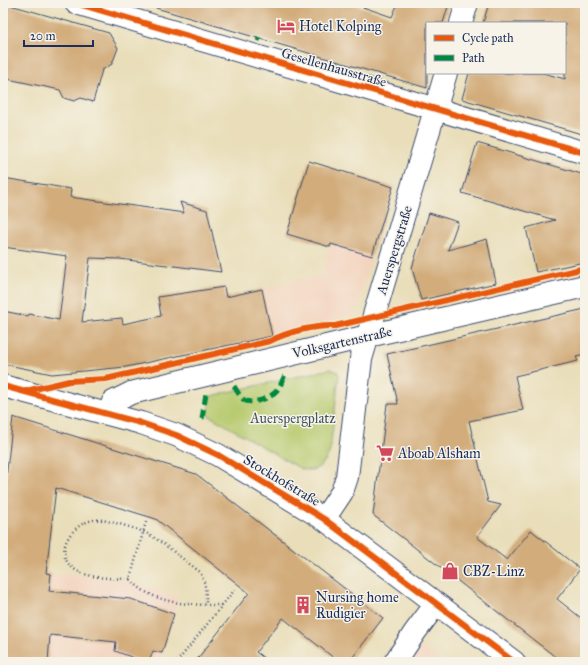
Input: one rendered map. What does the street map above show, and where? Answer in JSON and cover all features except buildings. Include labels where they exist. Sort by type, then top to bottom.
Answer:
[{"type":"street","name":"Gesellenhausstraße","points":[[76,3],[585,153]]},
{"type":"street","points":[[461,22],[467,3]]},
{"type":"street","name":"Auerspergstraße","points":[[324,519],[342,492],[347,477],[361,359],[446,74]]},
{"type":"street","name":"Volksgartenstraße","points":[[108,413],[113,402],[131,393],[585,286]]},
{"type":"street","name":"Stockhofstraße","points":[[3,386],[141,422],[176,435],[218,455],[324,519],[514,662]]},
{"type":"street","points":[[395,662],[436,604]]},
{"type":"path","points":[[206,605],[205,585],[200,572],[153,536],[100,519],[84,522],[72,531],[66,542],[64,555],[68,564],[75,570],[86,575],[130,579],[138,588],[152,596],[183,604],[206,605],[222,605]]},
{"type":"path","points":[[130,579],[146,522]]},
{"type":"path","points":[[177,662],[236,588]]},
{"type":"shaded area","points":[[331,244],[372,256],[354,314],[272,336],[262,289],[321,275],[325,277],[327,273],[323,271]]},
{"type":"shaded area","points":[[13,416],[63,431],[55,460],[59,462],[46,573],[134,581],[179,598],[160,662],[3,662],[3,507]]},
{"type":"shaded area","points":[[404,633],[441,662],[381,662]]},
{"type":"green space","name":"Auerspergplatz","points":[[330,369],[338,372],[339,376],[330,451],[322,464],[316,469],[301,469],[208,415],[211,396]]},
{"type":"marked path","points":[[234,386],[244,400],[255,402],[276,392],[285,375]]},
{"type":"marked path","points":[[202,419],[206,393]]},
{"type":"cycle path","points":[[76,3],[585,153]]},
{"type":"cycle path","points":[[26,391],[69,381],[106,379],[270,341],[302,330],[335,326],[585,268]]},
{"type":"cycle path","points":[[3,386],[141,423],[176,435],[218,455],[324,519],[514,662]]},
{"type":"place","name":"Hotel Kolping","points":[[286,26]]},
{"type":"place","name":"Aboab Alsham","points":[[385,453]]},
{"type":"place","name":"CBZ-Linz","points":[[450,571]]},
{"type":"place","name":"Nursing home Rudigier","points":[[303,605]]}]
